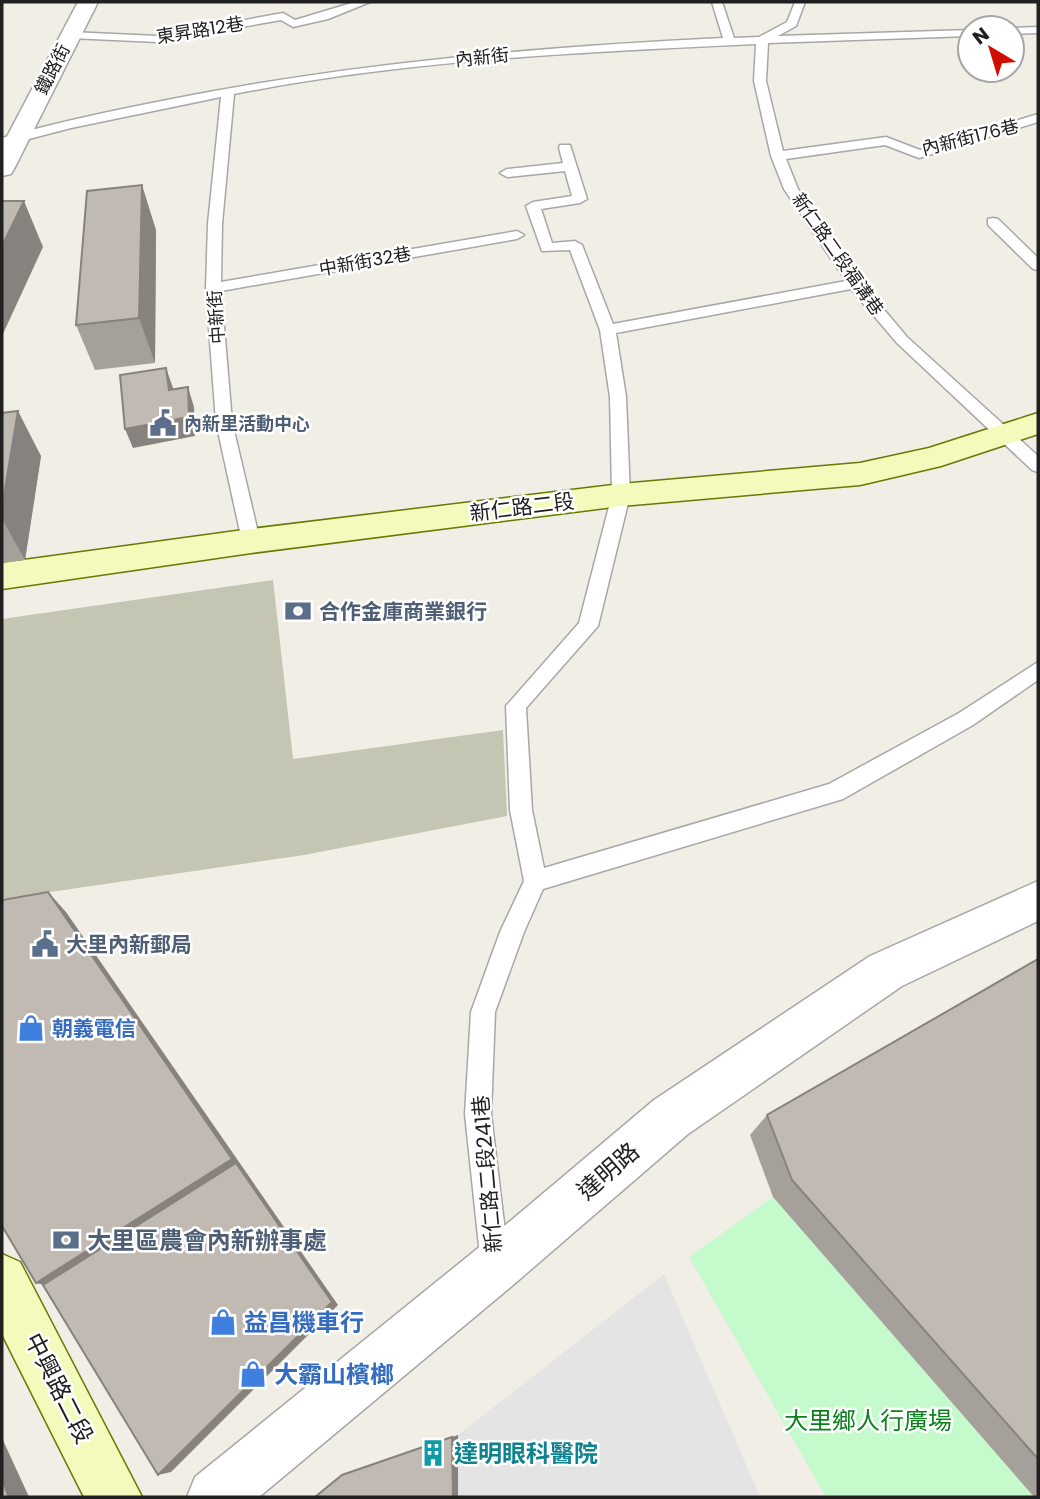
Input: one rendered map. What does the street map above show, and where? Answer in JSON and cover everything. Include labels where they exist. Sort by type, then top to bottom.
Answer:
[{"type":"street","name":"鐵路街","points":[[2,169],[10,139],[88,2]]},
{"type":"street","name":"新仁路二段","points":[[2,576],[251,541],[621,495],[860,474],[1005,436],[1038,422]]},
{"type":"street","name":"達明路","points":[[215,1497],[693,1101],[886,971],[1038,900]]},
{"type":"street","name":"中興路二段","points":[[2,1280],[114,1497]]},
{"type":"lane","name":"東昇路12巷","points":[[70,35],[158,38],[283,16],[293,24],[324,17],[365,2]]},
{"type":"lane","points":[[717,2],[729,40]]},
{"type":"lane","points":[[762,40],[792,24],[800,2]]},
{"type":"lane","name":"內新街","points":[[10,139],[228,90],[378,68],[530,52],[729,40],[956,33]]},
{"type":"lane","name":"新仁路二段福溝巷","points":[[762,40],[760,81],[778,156],[791,189],[855,284],[902,340],[1038,466]]},
{"type":"lane","name":"中新街","points":[[228,90],[215,223],[213,288],[224,422],[251,541]]},
{"type":"lane","name":"內新街176巷","points":[[778,156],[886,141],[919,154],[1038,118]]},
{"type":"lane","points":[[565,148],[580,199],[533,206],[547,248],[575,245],[608,330],[618,397],[621,495],[588,626],[516,706],[521,810],[535,881],[835,792],[965,719],[1038,670]]},
{"type":"lane","points":[[507,173],[570,166]]},
{"type":"lane","points":[[992,222],[1038,266]]},
{"type":"lane","name":"中新街32巷","points":[[213,288],[517,235]]},
{"type":"lane","points":[[608,330],[855,284]]},
{"type":"lane","name":"新仁路二段241巷","points":[[495,1267],[478,1114],[483,1012],[512,932],[535,881]]},
{"type":"shaded area","points":[[273,580],[293,759],[503,730],[507,816],[304,855],[2,899],[2,619]]},
{"type":"shaded area","points":[[664,1274],[760,1497],[458,1497],[458,1435]]},
{"type":"green space","name":"大里鄉人行廣場","points":[[773,1197],[1034,1497],[826,1497],[689,1257]]},
{"type":"building","points":[[142,185],[139,318],[76,325],[87,191]]},
{"type":"building","points":[[2,201],[24,201],[2,246]]},
{"type":"building","points":[[166,368],[169,390],[188,387],[189,417],[125,429],[120,375]]},
{"type":"building","points":[[18,411],[2,507],[2,413]]},
{"type":"building","points":[[48,892],[232,1159],[36,1283],[2,1226],[2,900]]},
{"type":"building","points":[[1038,959],[1038,1459],[792,1180],[767,1115]]},
{"type":"building","points":[[236,1163],[332,1302],[158,1475],[43,1285]]},
{"type":"building","name":"達明眼科醫院","points":[[452,1437],[453,1497],[315,1497],[342,1475]]},
{"type":"building","points":[[2,1480],[9,1497],[2,1497]]},
{"type":"place","name":"內新里活動中心","points":[[163,423]]},
{"type":"place","name":"合作金庫商業銀行","points":[[298,611]]},
{"type":"place","name":"大里內新郵局","points":[[45,944]]},
{"type":"place","name":"朝義電信","points":[[31,1028]]},
{"type":"place","name":"大里區農會內新辦事處","points":[[66,1240]]},
{"type":"place","name":"益昌機車行","points":[[223,1322]]},
{"type":"place","name":"大霸山檳榔","points":[[253,1374]]},
{"type":"place","name":"達明眼科醫院","points":[[433,1453]]}]
